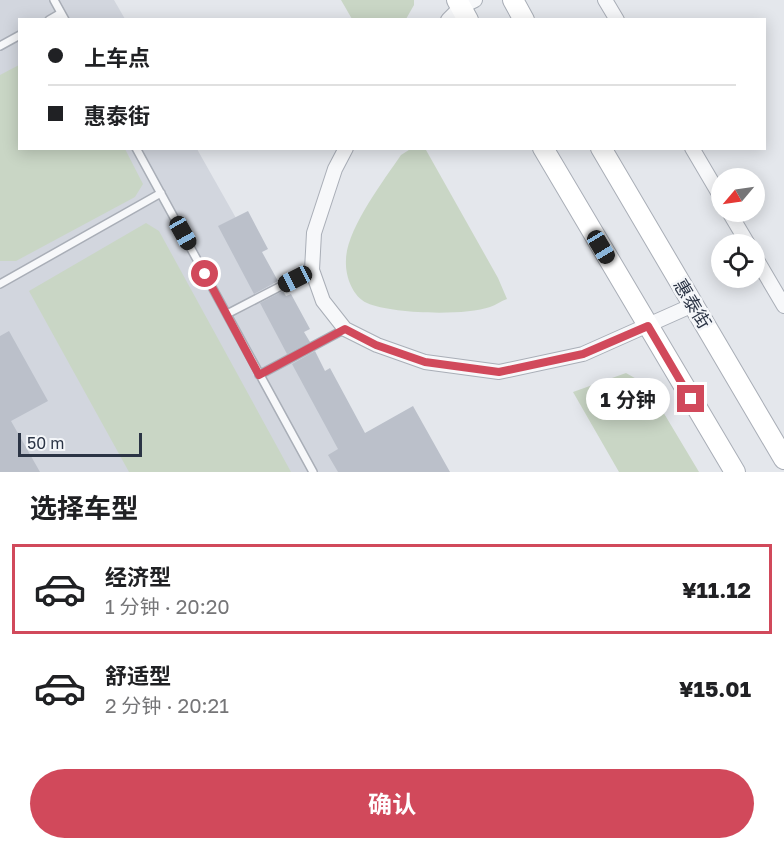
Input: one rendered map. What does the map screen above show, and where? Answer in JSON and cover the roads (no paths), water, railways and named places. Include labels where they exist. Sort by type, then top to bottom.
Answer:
[{"type":"main road","points":[[513,0],[523,18]]},
{"type":"main road","points":[[544,150],[735,472]]},
{"type":"main road","name":"惠泰街","points":[[602,150],[784,459]]},
{"type":"street","points":[[605,0],[616,18]]},
{"type":"street","points":[[345,150],[335,169],[314,233],[312,270],[323,301],[345,329],[376,345],[425,362],[499,372],[583,354],[693,305]]},
{"type":"street","points":[[693,150],[711,180]]},
{"type":"street","points":[[765,274],[784,306]]},
{"type":"lane","points":[[54,0],[63,16]]},
{"type":"lane","points":[[0,46],[18,36]]},
{"type":"lane","points":[[137,150],[313,472]]},
{"type":"lane","points":[[0,284],[160,193]]},
{"type":"lane","points":[[227,314],[312,270]]},
{"type":"lane","points":[[259,375],[345,329]]}]
